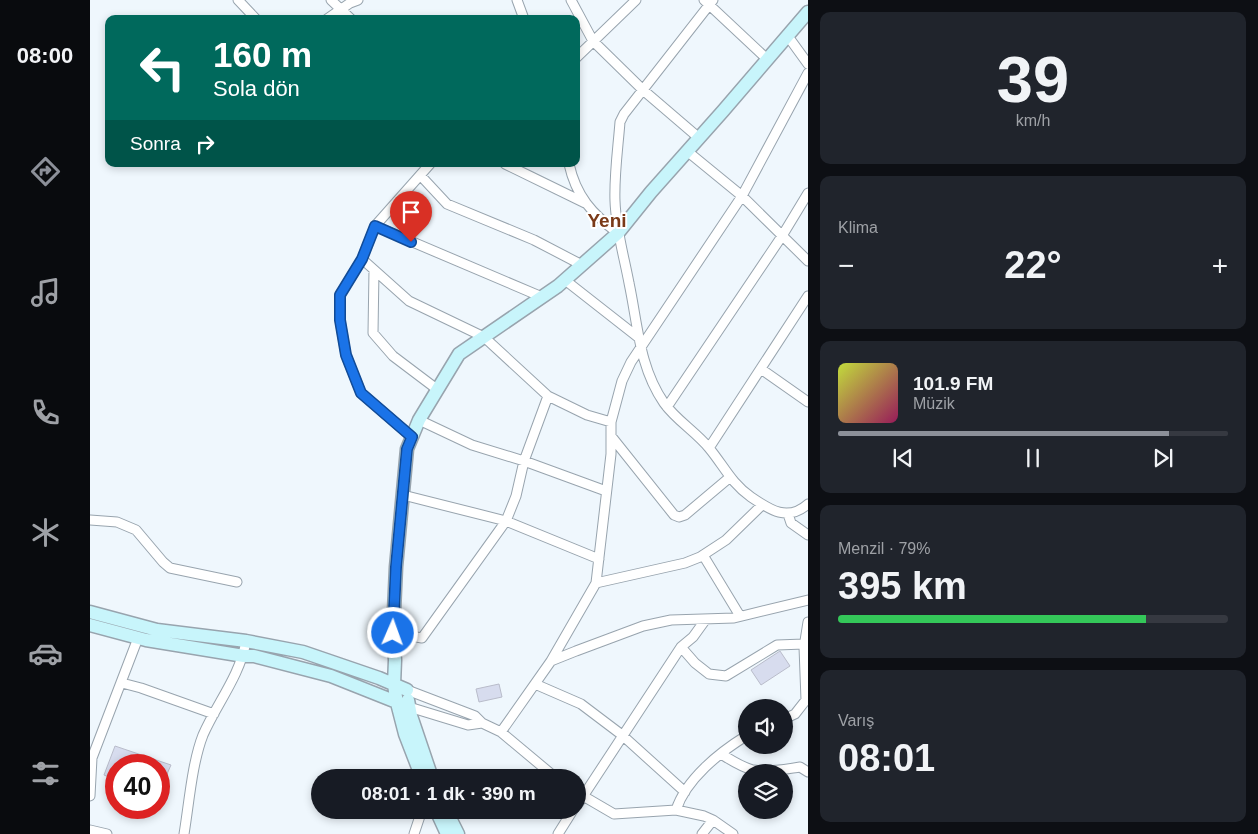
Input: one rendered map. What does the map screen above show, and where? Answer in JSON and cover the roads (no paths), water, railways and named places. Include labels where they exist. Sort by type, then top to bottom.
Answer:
[{"type":"street","points":[[238,0],[252,15]]},
{"type":"street","points":[[331,0],[347,15]]},
{"type":"street","points":[[332,15],[358,0]]},
{"type":"street","points":[[571,0],[579,15]]},
{"type":"street","points":[[580,54],[636,0]]},
{"type":"street","points":[[521,1],[523,15]]},
{"type":"street","points":[[767,59],[709,1],[624,114],[620,122],[615,200],[618,233],[647,373],[667,407],[709,448],[739,489],[762,504],[788,514],[796,512],[808,504]]},
{"type":"street","points":[[428,769],[394,685],[393,633],[396,567],[407,449],[420,420],[458,354],[566,280],[618,233],[651,192],[808,12]]},
{"type":"street","points":[[580,17],[593,42],[643,90],[699,138]]},
{"type":"street","points":[[788,35],[808,64]]},
{"type":"street","points":[[501,732],[551,662],[596,583],[611,454],[611,422],[622,381],[631,362],[742,196],[808,73]]},
{"type":"street","points":[[687,151],[742,196],[808,261]]},
{"type":"street","points":[[412,437],[361,393],[346,355],[340,320],[340,295],[362,259],[375,226],[427,167]]},
{"type":"street","points":[[511,167],[585,203]]},
{"type":"street","points":[[570,167],[572,177],[585,203],[601,220],[618,233]]},
{"type":"street","points":[[420,175],[447,204],[534,240],[582,265]]},
{"type":"street","points":[[667,407],[782,236],[808,193]]},
{"type":"street","points":[[375,226],[542,297]]},
{"type":"street","points":[[362,259],[409,301],[484,337],[548,396],[587,415],[611,422]]},
{"type":"street","points":[[374,270],[373,333],[393,356],[438,390]]},
{"type":"street","points":[[566,280],[639,338]]},
{"type":"street","points":[[709,448],[808,296]]},
{"type":"street","points":[[760,369],[808,402]]},
{"type":"street","points":[[393,633],[422,638],[506,521],[516,496],[524,461],[548,396]]},
{"type":"street","points":[[420,420],[472,445],[524,461],[606,491]]},
{"type":"street","points":[[611,436],[674,515],[679,517],[686,515],[730,478]]},
{"type":"street","points":[[403,495],[506,521],[599,559]]},
{"type":"street","points":[[596,583],[685,563],[703,555],[726,540],[762,504]]},
{"type":"street","points":[[788,514],[791,523],[808,535]]},
{"type":"street","points":[[90,520],[117,522],[136,530],[170,568],[237,582]]},
{"type":"street","points":[[703,555],[740,616]]},
{"type":"street","points":[[551,662],[643,626],[671,620],[740,616],[808,600]]},
{"type":"street","points":[[90,612],[157,630],[246,641],[303,652],[379,678],[475,716],[482,723],[501,732],[545,769]]},
{"type":"street","points":[[586,788],[680,647],[693,637],[706,619]]},
{"type":"street","points":[[793,715],[806,700],[804,644],[808,622]]},
{"type":"street","points":[[90,625],[138,638],[244,656],[254,656],[331,676],[403,705],[468,725],[482,723]]},
{"type":"street","points":[[90,796],[92,758],[138,638]]},
{"type":"street","points":[[184,834],[196,760],[203,736],[234,679],[244,656],[246,641]]},
{"type":"street","points":[[680,647],[708,674],[726,676],[777,645],[804,644]]},
{"type":"street","points":[[395,660],[407,690],[403,705],[406,734],[419,769]]},
{"type":"street","points":[[122,683],[214,714]]},
{"type":"street","points":[[535,684],[580,704],[622,735],[685,792]]},
{"type":"street","points":[[676,810],[685,792],[706,766],[738,742]]},
{"type":"street","points":[[721,754],[754,770],[800,767],[808,772]]},
{"type":"street","points":[[586,801],[614,814],[676,810],[713,820],[733,834]]},
{"type":"street","points":[[414,834],[419,819]]},
{"type":"street","points":[[440,819],[447,834]]},
{"type":"street","points":[[450,819],[458,834]]},
{"type":"street","points":[[558,834],[567,819]]},
{"type":"street","points":[[702,834],[713,820]]},
{"type":"street","points":[[90,830],[107,834]]},
{"type":"district","name":"Yeni","points":[[607,220]]}]
